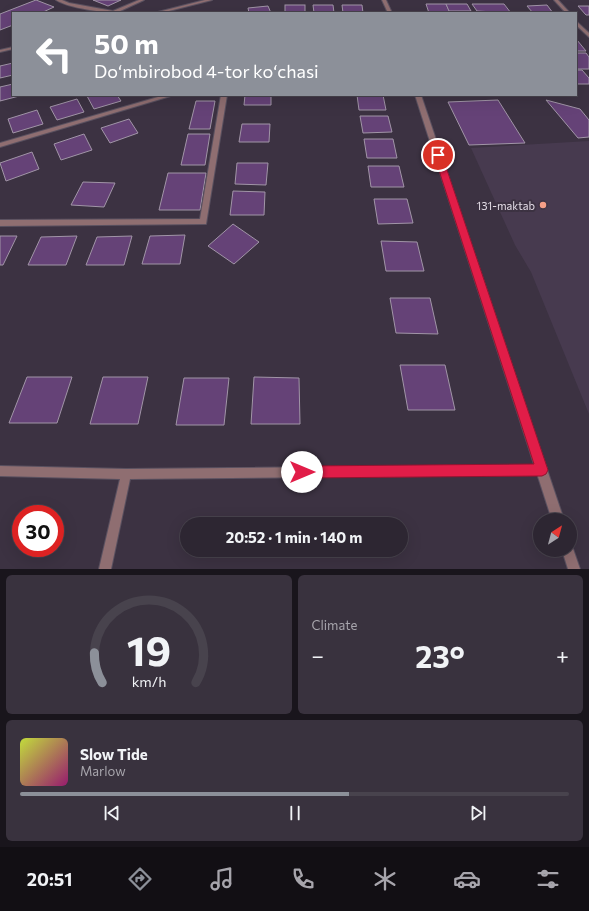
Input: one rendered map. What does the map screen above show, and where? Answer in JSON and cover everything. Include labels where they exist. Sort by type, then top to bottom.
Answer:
[{"type":"street","points":[[58,0],[68,4],[111,12]]},
{"type":"street","points":[[118,12],[142,0]]},
{"type":"street","points":[[162,12],[210,0]]},
{"type":"street","points":[[384,0],[390,12]]},
{"type":"street","points":[[556,0],[567,12]]},
{"type":"street","points":[[577,23],[589,36]]},
{"type":"street","points":[[0,51],[12,48]]},
{"type":"street","points":[[0,145],[168,96]]},
{"type":"street","points":[[0,223],[203,222],[224,96]]},
{"type":"street","points":[[418,96],[556,513]]},
{"type":"street","points":[[0,471],[126,474],[542,470]]},
{"type":"street","points":[[105,569],[126,474]]},
{"type":"street","points":[[570,557],[574,569]]},
{"type":"shaded area","name":"131-maktab","points":[[589,141],[589,414],[531,272],[515,245],[471,148]]},
{"type":"building","points":[[36,0],[54,7],[43,12],[12,12],[12,25],[0,30],[0,14]]},
{"type":"building","points":[[93,0],[121,0],[108,6]]},
{"type":"building","points":[[426,4],[446,4],[450,12],[429,12]]},
{"type":"building","points":[[446,4],[467,4],[471,11],[449,11]]},
{"type":"building","points":[[472,4],[504,4],[510,12],[494,12],[477,11]]},
{"type":"building","points":[[285,5],[305,5],[305,12],[285,12]]},
{"type":"building","points":[[313,5],[333,5],[334,12],[314,12]]},
{"type":"building","points":[[342,5],[362,5],[363,12],[343,12]]},
{"type":"building","points":[[547,5],[552,12],[532,12],[527,6]]},
{"type":"building","points":[[268,6],[271,12],[249,12],[248,8]]},
{"type":"building","points":[[578,6],[589,6],[589,15],[586,15]]},
{"type":"building","points":[[577,40],[586,51],[577,51]]},
{"type":"building","points":[[577,53],[586,53],[589,57],[589,69],[577,69]]},
{"type":"building","points":[[12,63],[12,75],[0,78],[0,66]]},
{"type":"building","points":[[577,70],[582,70],[589,78],[589,84],[577,84]]},
{"type":"building","points":[[12,84],[12,96],[19,96],[0,101],[0,87]]},
{"type":"building","points":[[87,96],[118,96],[121,101],[94,109]]},
{"type":"building","points":[[245,96],[271,96],[271,105],[244,105]]},
{"type":"building","points":[[357,96],[383,96],[386,110],[359,110]]},
{"type":"building","points":[[77,99],[84,112],[57,120],[50,107]]},
{"type":"building","points":[[498,100],[525,143],[469,145],[448,102]]},
{"type":"building","points":[[546,100],[580,109],[589,120],[589,137],[578,138]]},
{"type":"building","points":[[196,101],[215,101],[210,129],[189,129]]},
{"type":"building","points":[[37,110],[43,124],[13,133],[8,119]]},
{"type":"building","points":[[360,116],[388,116],[392,132],[363,133]]},
{"type":"building","points":[[129,119],[138,133],[110,143],[101,128]]},
{"type":"building","points":[[242,124],[270,124],[269,142],[239,142]]},
{"type":"building","points":[[84,134],[92,150],[61,160],[54,144]]},
{"type":"building","points":[[188,134],[210,134],[205,165],[181,165]]},
{"type":"building","points":[[364,139],[393,139],[397,158],[367,158]]},
{"type":"building","points":[[32,152],[39,169],[6,181],[0,163]]},
{"type":"building","points":[[237,163],[268,163],[266,185],[235,184]]},
{"type":"building","points":[[368,166],[399,166],[404,187],[371,187]]},
{"type":"building","points":[[168,173],[206,173],[200,210],[159,210]]},
{"type":"building","points":[[83,182],[115,183],[104,207],[71,205]]},
{"type":"building","points":[[233,191],[265,192],[264,215],[230,215]]},
{"type":"building","points":[[374,199],[407,199],[413,223],[378,224]]},
{"type":"building","points":[[233,224],[259,242],[234,264],[208,246]]},
{"type":"building","points":[[185,235],[180,264],[142,264],[150,236]]},
{"type":"building","points":[[0,236],[17,236],[3,265],[0,265]]},
{"type":"building","points":[[77,236],[66,265],[28,265],[41,237]]},
{"type":"building","points":[[132,236],[124,265],[86,265],[97,237]]},
{"type":"building","points":[[381,241],[417,242],[424,271],[386,271]]},
{"type":"building","points":[[390,298],[430,298],[438,334],[396,333]]},
{"type":"building","points":[[400,365],[445,365],[455,410],[408,410]]},
{"type":"building","points":[[27,377],[72,377],[57,423],[9,423]]},
{"type":"building","points":[[103,377],[148,377],[138,424],[90,424]]},
{"type":"building","points":[[254,377],[299,378],[300,424],[251,424]]},
{"type":"building","points":[[184,378],[229,378],[224,425],[176,425]]},
{"type":"place","name":"131-maktab","points":[[543,205]]},
{"type":"route","points":[[302,472],[542,470],[438,155]]}]
